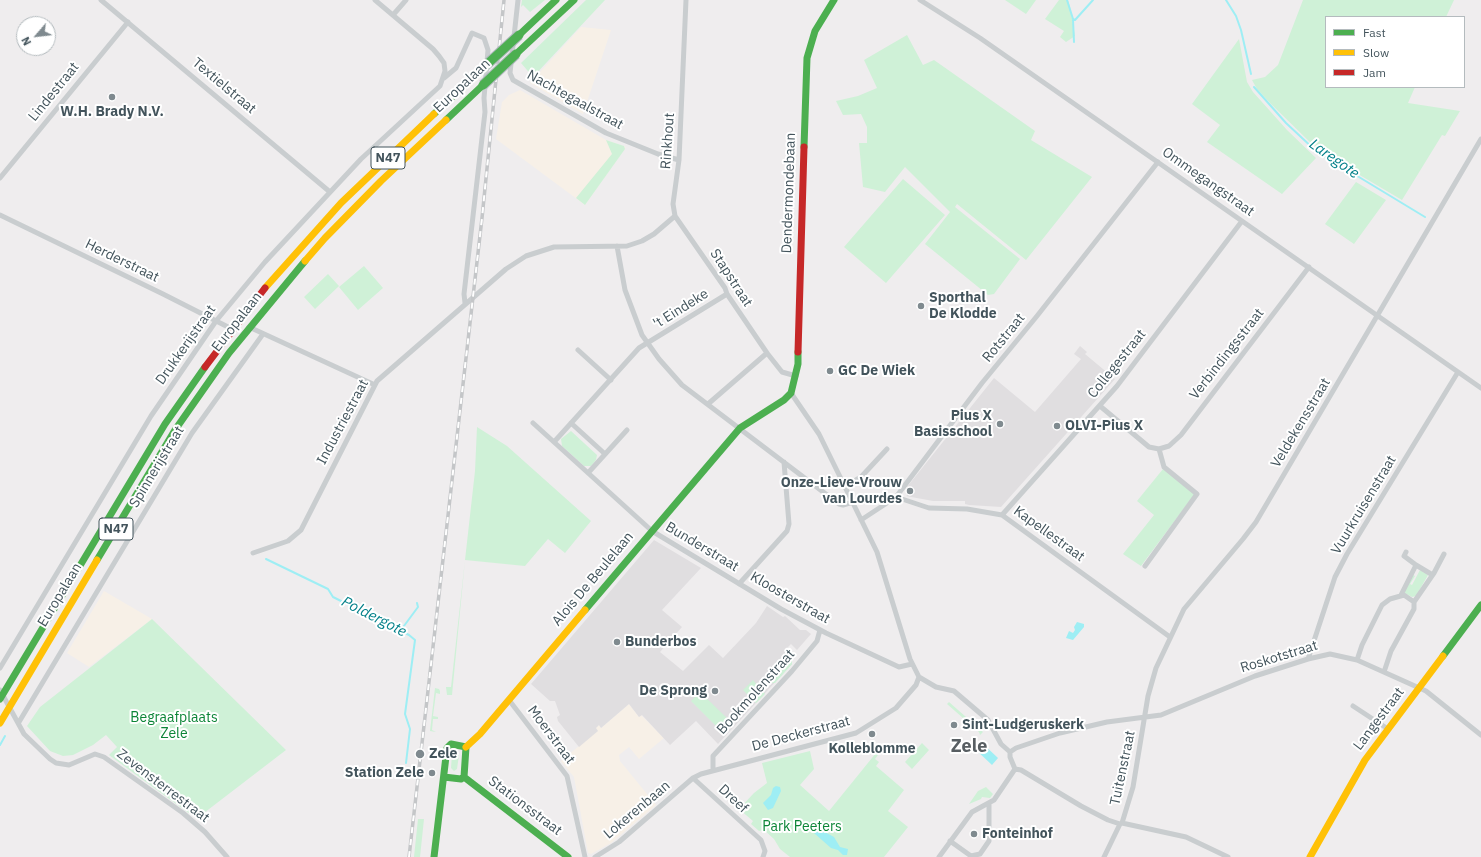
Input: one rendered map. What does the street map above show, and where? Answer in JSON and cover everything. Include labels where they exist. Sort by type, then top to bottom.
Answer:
[{"type":"main road","name":"Europalaan","points":[[1,695],[165,424],[200,372],[271,281],[341,203],[556,0]]},
{"type":"main road","name":"Europalaan","points":[[0,723],[175,430],[206,384],[249,327],[302,264],[350,212],[574,0]]},
{"type":"main road","name":"Dendermondebaan","points":[[791,393],[796,376],[799,347],[807,58],[815,31],[834,0]]},
{"type":"main road","name":"Alois De Beulelaan","points":[[466,747],[480,734],[740,428],[784,400],[791,393]]},
{"type":"main road","name":"Langestraat","points":[[1310,857],[1365,760],[1481,604]]},
{"type":"main road","points":[[434,857],[447,748],[449,744],[466,747],[464,777],[461,779],[444,777]]},
{"type":"main road","name":"Stationsstraat","points":[[464,777],[568,857]]},
{"type":"street","name":"Textielstraat","points":[[101,0],[330,192]]},
{"type":"street","points":[[375,0],[433,49],[444,63],[444,78]]},
{"type":"street","points":[[394,15],[406,0]]},
{"type":"street","name":"Nachtegaalstraat","points":[[518,0],[510,73],[513,80],[606,133],[658,154],[679,160]]},
{"type":"street","name":"Rinkhout","points":[[674,216],[673,204],[679,160],[686,0]]},
{"type":"street","name":"Ommegangstraat","points":[[920,0],[980,38],[1481,388]]},
{"type":"street","name":"Lindestraat","points":[[0,178],[128,22]]},
{"type":"street","points":[[444,78],[456,68],[472,33],[484,38],[488,50],[484,98],[485,112],[464,294],[465,303]]},
{"type":"street","name":"Drukkerijstraat","points":[[0,668],[151,416],[216,320],[265,262],[361,159],[435,93],[444,78]]},
{"type":"street","name":"Veldekensstraat","points":[[1146,717],[1148,696],[1156,668],[1188,603],[1244,539],[1256,522],[1481,139]]},
{"type":"street","name":"Rotstraat","points":[[861,520],[896,497],[982,383],[1037,316],[1158,162]]},
{"type":"street","name":"Herderstraat","points":[[0,215],[216,320],[232,330]]},
{"type":"street","points":[[674,216],[645,239],[627,246],[617,246],[627,297],[647,343],[682,384],[839,504],[843,505],[853,502]]},
{"type":"street","name":"Stapstraat","points":[[674,216],[722,284],[727,294],[767,353],[782,372],[796,376]]},
{"type":"street","name":"Collegestraat","points":[[1002,515],[1100,406],[1242,221]]},
{"type":"street","name":"Industriestraat","points":[[253,554],[288,541],[301,530],[375,385],[465,303],[506,269],[526,256],[554,248],[617,246]]},
{"type":"street","name":"Verbindingsstraat","points":[[1159,449],[1169,446],[1181,435],[1309,267]]},
{"type":"street","name":"'t Eindeke","points":[[554,442],[639,348],[727,294]]},
{"type":"street","points":[[249,327],[375,385]]},
{"type":"street","name":"Spinnerijstraat","points":[[19,722],[192,433],[263,334]]},
{"type":"street","points":[[578,350],[611,380]]},
{"type":"street","points":[[708,404],[767,353]]},
{"type":"street","name":"Vuurkruisenstraat","points":[[1308,659],[1338,572],[1458,372]]},
{"type":"street","points":[[791,393],[819,434],[846,486],[882,565],[912,664],[919,677],[936,687],[954,691],[988,720],[1001,744],[1010,752],[1010,757],[1015,769]]},
{"type":"street","points":[[1100,406],[1144,444],[1152,448],[1159,449],[1164,467],[1197,494],[1145,566]]},
{"type":"street","name":"Bunderstraat","points":[[533,423],[652,531],[739,584]]},
{"type":"street","points":[[571,423],[605,454]]},
{"type":"street","points":[[588,473],[627,430]]},
{"type":"street","points":[[846,486],[861,477],[888,449]]},
{"type":"street","name":"Kloosterstraat","points":[[784,462],[789,524],[787,531],[739,584],[820,630],[899,667],[912,664]]},
{"type":"street","name":"Kapellestraat","points":[[896,497],[929,508],[967,509],[1002,515],[1170,637]]},
{"type":"street","points":[[1406,552],[1404,556],[1431,574]]},
{"type":"street","points":[[1384,672],[1391,651],[1414,609],[1414,602],[1444,554]]},
{"type":"street","points":[[1357,660],[1362,645],[1382,605],[1401,595],[1416,565]]},
{"type":"street","points":[[1401,595],[1404,595],[1414,602]]},
{"type":"street","name":"Bookmolenstraat","points":[[713,770],[713,756],[792,671],[817,641],[820,630]]},
{"type":"street","name":"Roskotstraat","points":[[1010,752],[1016,748],[1060,733],[1107,722],[1161,715],[1229,686],[1308,659],[1336,654],[1357,660],[1419,688],[1448,708],[1481,735]]},
{"type":"street","name":"De Deckerstraat","points":[[693,778],[713,770],[856,733],[896,708],[916,685],[919,677]]},
{"type":"street","name":"Zevensterrestraat","points":[[1,695],[10,706],[24,734],[45,755],[56,763],[69,764],[95,754],[104,756],[183,813],[205,832],[227,857]]},
{"type":"street","name":"Moerstraat","points":[[509,700],[563,770],[570,784],[585,857]]},
{"type":"street","points":[[1353,706],[1388,729]]},
{"type":"street","name":"Tuitenstraat","points":[[1104,857],[1121,824],[1133,787],[1146,717]]},
{"type":"street","points":[[1015,769],[1018,769],[1080,806],[1121,824],[1186,837],[1228,857]]},
{"type":"street","points":[[939,857],[972,812],[989,803],[997,795],[1015,769]]},
{"type":"street","name":"Lokerenbaan","points":[[595,857],[619,842],[693,778]]},
{"type":"street","name":"Dreef","points":[[693,778],[761,840],[765,851],[763,857]]},
{"type":"street","points":[[950,841],[971,856],[980,854],[989,841],[989,803]]},
{"type":"shaded area","points":[[581,27],[611,30],[583,114],[530,83]]},
{"type":"shaded area","points":[[520,90],[606,140],[626,147],[585,205],[496,139],[502,102],[509,95]]},
{"type":"shaded area","name":"OLVI-Pius X","points":[[1080,346],[1087,352],[1085,354],[1115,379],[1001,507],[969,505],[965,504],[965,501],[933,501],[906,496],[911,493],[907,487],[994,378],[1035,412],[1081,359],[1074,354]]},
{"type":"shaded area","name":"Bunderbos","points":[[654,540],[701,568],[662,610],[682,627],[660,652],[683,671],[709,645],[723,658],[756,623],[767,606],[783,617],[785,616],[800,630],[806,630],[811,634],[797,650],[791,644],[784,651],[792,659],[792,664],[718,744],[696,721],[670,745],[642,715],[639,717],[629,704],[601,728],[599,725],[596,728],[598,731],[579,747],[558,721],[557,717],[560,715],[555,701],[550,701],[531,684]]},
{"type":"shaded area","points":[[104,591],[152,619],[89,667],[67,653]]},
{"type":"shaded area","points":[[629,704],[639,717],[641,715],[664,738],[639,759],[629,747],[619,755],[620,761],[656,805],[611,843],[591,854],[588,853],[574,777],[561,761],[597,731],[595,728],[599,725],[601,728]]},
{"type":"green space","points":[[522,0],[545,0],[530,12],[523,5],[521,7]]},
{"type":"green space","points":[[586,0],[605,0],[533,77],[521,63]]},
{"type":"green space","points":[[1005,0],[1036,0],[1026,14]]},
{"type":"green space","points":[[1059,0],[1068,0],[1075,36],[1066,42],[1060,37],[1064,31],[1045,19]]},
{"type":"green space","points":[[1303,0],[1454,0],[1446,16],[1325,16],[1325,88],[1415,88],[1408,103],[1460,111],[1445,136],[1442,135],[1402,200],[1319,151],[1257,89],[1252,80],[1265,77],[1278,65]]},
{"type":"green space","points":[[907,35],[923,65],[934,60],[1035,131],[1031,140],[1092,177],[1026,260],[957,204],[955,207],[1020,259],[994,294],[988,295],[925,244],[950,212],[905,167],[885,192],[863,187],[859,143],[867,143],[867,127],[861,114],[843,115],[836,101],[858,96],[877,88],[864,60]]},
{"type":"green space","points":[[1239,39],[1247,82],[1253,92],[1287,130],[1316,158],[1282,194],[1207,142],[1220,125],[1192,104]]},
{"type":"green space","points":[[606,140],[624,146],[625,149],[585,205],[576,198],[612,154]]},
{"type":"green space","points":[[903,179],[945,215],[886,283],[844,247]]},
{"type":"green space","points":[[1356,182],[1386,200],[1354,244],[1325,224]]},
{"type":"green space","points":[[364,266],[383,288],[358,310],[339,287]]},
{"type":"green space","points":[[328,274],[339,286],[315,309],[304,297]]},
{"type":"green space","points":[[477,427],[507,446],[591,521],[565,553],[548,539],[525,566],[465,560],[475,471]]},
{"type":"green space","points":[[571,431],[597,455],[596,460],[591,466],[584,466],[562,446],[561,439]]},
{"type":"green space","points":[[1163,469],[1194,492],[1194,495],[1141,566],[1123,554],[1154,515],[1137,501]]},
{"type":"green space","points":[[465,560],[452,695],[447,695],[446,687],[451,687]]},
{"type":"green space","points":[[1420,570],[1428,575],[1416,596],[1412,597],[1403,592],[1413,575],[1415,576],[1410,584],[1412,585]]},
{"type":"green space","name":"Begraafplaats Zele","points":[[152,619],[286,750],[200,816],[190,814],[109,755],[117,747],[106,735],[93,745],[73,755],[63,756],[50,751],[27,726],[40,707]]},
{"type":"green space","points":[[792,659],[792,664],[775,683],[771,683],[770,681]]},
{"type":"green space","points":[[753,680],[765,694],[756,703],[743,690]]},
{"type":"green space","points":[[435,688],[439,689],[440,691],[440,694],[436,693],[433,716],[438,717],[438,719],[433,719],[432,730],[436,732],[430,731]]},
{"type":"green space","points":[[700,692],[728,719],[719,729],[691,701]]},
{"type":"green space","points":[[949,702],[983,732],[980,735],[979,732],[947,704]]},
{"type":"green space","points":[[922,743],[929,750],[912,769],[905,762]]},
{"type":"green space","name":"Park Peeters","points":[[810,751],[814,769],[800,785],[829,811],[876,753],[878,755],[875,759],[879,762],[876,766],[904,790],[888,811],[908,827],[884,857],[790,857],[780,849],[774,839],[764,830],[759,831],[751,824],[753,821],[739,809],[754,793],[767,783],[762,763]]},
{"type":"green space","points":[[457,752],[459,755],[457,769],[454,771],[451,768],[452,754]]},
{"type":"green space","points":[[986,787],[993,794],[990,798],[982,797],[981,799],[969,804],[978,791]]},
{"type":"green space","points":[[418,819],[424,819],[420,857],[414,857]]},
{"type":"water","points":[[1077,622],[1084,624],[1084,627],[1073,640],[1066,638],[1069,631],[1073,633]]},
{"type":"water","points":[[981,742],[998,758],[992,765],[975,749]]},
{"type":"water","points":[[776,786],[780,787],[781,791],[773,808],[768,810],[763,803],[771,795],[773,788]]},
{"type":"water","points":[[819,822],[823,825],[823,831],[834,837],[840,847],[848,849],[847,855],[843,855],[838,850],[831,848],[814,833],[813,825]]},
{"type":"waterway","points":[[1067,0],[1073,19],[1075,20],[1093,0]]},
{"type":"waterway","name":"Laregote","points":[[1226,0],[1236,16],[1241,30],[1251,74]]},
{"type":"waterway","points":[[1073,20],[1074,42]]},
{"type":"waterway","name":"Laregote","points":[[1254,87],[1286,123],[1316,151],[1425,217]]},
{"type":"waterway","name":"Poldergote","points":[[266,559],[328,589],[333,597],[409,635],[415,640],[405,714],[410,729],[406,763]]},
{"type":"waterway","points":[[401,630],[418,607],[417,603]]},
{"type":"waterway","name":"Poldergote","points":[[0,745],[5,736]]},
{"type":"railway","points":[[409,857],[482,218],[504,0]]},
{"type":"traffic: fast","points":[[519,35],[556,0]]},
{"type":"traffic: fast","points":[[516,54],[574,0]]},
{"type":"traffic: fast","points":[[804,147],[807,58],[815,31],[834,0]]},
{"type":"traffic: fast","points":[[484,67],[519,35]]},
{"type":"traffic: fast","points":[[483,85],[516,54]]},
{"type":"traffic: fast","points":[[434,114],[484,67]]},
{"type":"traffic: fast","points":[[446,120],[483,85]]},
{"type":"traffic: fast","points":[[97,560],[175,430],[229,353],[305,261]]},
{"type":"traffic: fast","points":[[585,610],[740,428],[784,400],[791,393],[798,364],[798,352]]},
{"type":"traffic: fast","points":[[0,699],[165,424],[205,367]]},
{"type":"traffic: fast","points":[[1443,656],[1481,605]]},
{"type":"traffic: fast","points":[[434,857],[447,748],[451,744],[466,747]]},
{"type":"traffic: fast","points":[[464,777],[466,747]]},
{"type":"traffic: fast","points":[[444,777],[461,779],[464,777]]},
{"type":"traffic: fast","points":[[464,777],[568,857]]},
{"type":"traffic: slow","points":[[265,288],[341,203],[434,114]]},
{"type":"traffic: slow","points":[[305,261],[325,238],[381,181],[446,120]]},
{"type":"traffic: slow","points":[[0,723],[97,560]]},
{"type":"traffic: slow","points":[[466,747],[480,734],[585,610]]},
{"type":"traffic: slow","points":[[1310,857],[1365,760],[1443,656]]},
{"type":"traffic: jam","points":[[798,352],[804,147]]},
{"type":"traffic: jam","points":[[205,367],[265,288]]},
{"type":"place","name":"W.H. Brady N.V.","points":[[112,97]]},
{"type":"place","name":"Sporthal De Klodde","points":[[921,306]]},
{"type":"place","name":"GC De Wiek","points":[[830,371]]},
{"type":"place","name":"Pius X Basisschool","points":[[1000,424]]},
{"type":"place","name":"OLVI-Pius X","points":[[1057,426]]},
{"type":"place","name":"Onze-Lieve-Vrouw van Lourdes","points":[[910,491]]},
{"type":"place","name":"Bunderbos","points":[[617,642]]},
{"type":"place","name":"De Sprong","points":[[715,691]]},
{"type":"place","name":"Sint-Ludgeruskerk","points":[[954,725]]},
{"type":"place","name":"Kolleblomme","points":[[872,734]]},
{"type":"place","name":"Zele","points":[[420,754]]},
{"type":"place","name":"Station Zele","points":[[432,773]]},
{"type":"place","name":"Fonteinhof","points":[[974,834]]},
{"type":"district","name":"Zele","points":[[969,747]]}]
